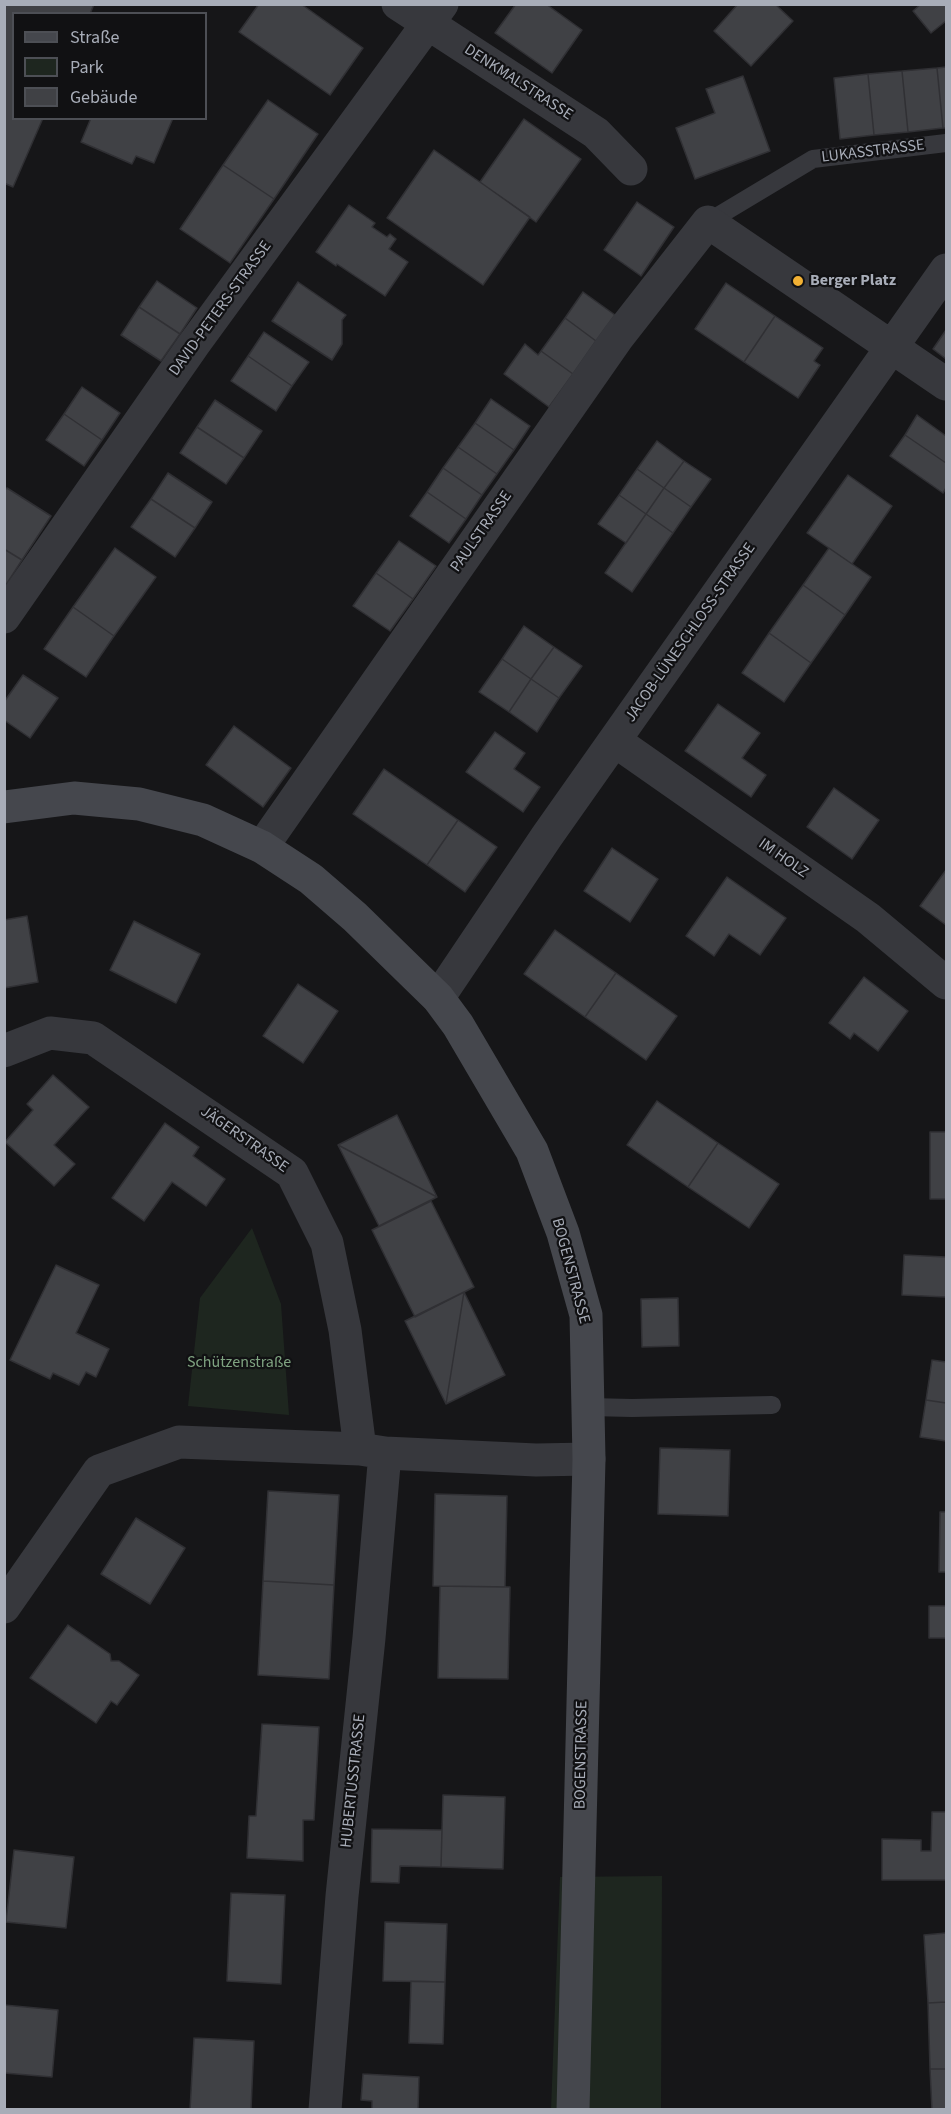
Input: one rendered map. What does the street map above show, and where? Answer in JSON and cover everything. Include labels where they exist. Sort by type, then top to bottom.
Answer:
[{"type":"main road","name":"BOGENSTRASSE","points":[[4,807],[74,798],[139,804],[203,820],[262,847],[311,879],[355,917],[438,998],[458,1025],[532,1151],[563,1233],[586,1315],[589,1459],[573,2109]]},
{"type":"street","name":"DENKMALSTRASSE","points":[[398,4],[434,14],[597,133],[631,169]]},
{"type":"street","name":"DAVID-PETERS-STRASSE","points":[[4,616],[194,344],[434,14]]},
{"type":"street","points":[[708,222],[946,384]]},
{"type":"street","name":"PAULSTRASSE","points":[[262,847],[618,336],[708,222]]},
{"type":"street","name":"JACOB-LÜNESCHLOSS-STRASSE","points":[[438,998],[547,836],[946,270]]},
{"type":"street","name":"IM HOLZ","points":[[615,741],[868,918],[946,983]]},
{"type":"street","name":"JÄGERSTRASSE","points":[[4,1051],[50,1033],[93,1038],[292,1173],[327,1243],[372,1451]]},
{"type":"street","points":[[4,1606],[99,1470],[179,1442],[536,1460],[589,1459]]},
{"type":"street","name":"HUBERTUSSTRASSE","points":[[325,2109],[342,1896],[369,1638],[372,1451]]},
{"type":"lane","name":"LUKASSTRASSE","points":[[708,222],[813,159],[946,143]]},
{"type":"lane","points":[[589,1407],[772,1405]]},
{"type":"green space","name":"Schützenstraße","points":[[252,1228],[281,1304],[289,1415],[188,1406],[200,1298]]},
{"type":"green space","points":[[662,1876],[661,2109],[551,2110],[560,1877]]},
{"type":"building","points":[[4,4],[94,4],[91,12],[12,12],[12,120],[42,120],[13,187],[4,183]]},
{"type":"building","points":[[259,4],[301,4],[363,48],[330,95],[239,32]]},
{"type":"building","points":[[516,4],[546,4],[582,30],[552,73],[495,33]]},
{"type":"building","points":[[738,4],[775,4],[793,21],[751,66],[714,31]]},
{"type":"building","points":[[921,4],[946,4],[946,21],[931,33],[913,11]]},
{"type":"building","points":[[946,67],[946,128],[943,128],[937,68]]},
{"type":"building","points":[[937,68],[943,128],[908,132],[902,71]]},
{"type":"building","points":[[902,71],[908,132],[874,135],[868,74]]},
{"type":"building","points":[[868,74],[874,135],[840,139],[834,78]]},
{"type":"building","points":[[743,76],[770,151],[695,179],[676,128],[715,113],[706,89]]},
{"type":"building","points":[[268,100],[318,134],[274,199],[223,165]]},
{"type":"building","points":[[524,119],[581,159],[536,222],[480,182]]},
{"type":"building","points":[[90,120],[172,120],[154,163],[136,156],[132,164],[81,142]]},
{"type":"building","points":[[434,150],[530,217],[483,285],[387,218]]},
{"type":"building","points":[[223,165],[274,199],[230,263],[180,229]]},
{"type":"building","points":[[637,202],[674,227],[641,276],[604,250]]},
{"type":"building","points":[[349,205],[375,223],[372,227],[387,237],[390,234],[396,239],[389,249],[408,262],[385,296],[316,252]]},
{"type":"building","points":[[157,281],[197,308],[180,334],[139,307]]},
{"type":"building","points":[[298,282],[346,315],[342,320],[342,344],[332,360],[272,321]]},
{"type":"building","points":[[726,283],[775,316],[744,362],[695,329]]},
{"type":"building","points":[[583,292],[615,315],[596,341],[565,318]]},
{"type":"building","points":[[139,307],[180,334],[161,361],[121,335]]},
{"type":"building","points":[[775,316],[823,348],[814,361],[820,365],[798,398],[744,362]]},
{"type":"building","points":[[565,318],[596,341],[573,374],[541,351]]},
{"type":"building","points":[[946,330],[946,359],[933,349]]},
{"type":"building","points":[[264,332],[309,362],[292,386],[248,356]]},
{"type":"building","points":[[525,344],[538,355],[541,351],[573,374],[549,407],[504,374]]},
{"type":"building","points":[[248,356],[292,386],[276,411],[231,381]]},
{"type":"building","points":[[82,387],[120,413],[102,440],[64,414]]},
{"type":"building","points":[[491,399],[530,426],[514,450],[475,423]]},
{"type":"building","points":[[215,400],[262,431],[244,458],[197,427]]},
{"type":"building","points":[[64,414],[102,440],[84,466],[46,440]]},
{"type":"building","points":[[917,415],[946,436],[946,463],[905,435]]},
{"type":"building","points":[[475,423],[514,450],[497,474],[458,447]]},
{"type":"building","points":[[197,427],[244,458],[226,484],[180,453]]},
{"type":"building","points":[[905,435],[946,463],[946,488],[943,493],[890,456]]},
{"type":"building","points":[[657,441],[684,461],[664,488],[637,469]]},
{"type":"building","points":[[458,447],[497,474],[482,495],[443,468]]},
{"type":"building","points":[[684,461],[711,479],[691,507],[664,488]]},
{"type":"building","points":[[443,468],[482,495],[466,519],[427,492]]},
{"type":"building","points":[[637,469],[664,488],[646,514],[619,495]]},
{"type":"building","points":[[168,473],[212,502],[195,528],[151,499]]},
{"type":"building","points":[[848,475],[892,506],[852,564],[807,533]]},
{"type":"building","points":[[7,488],[51,516],[22,560],[4,549],[4,491]]},
{"type":"building","points":[[664,488],[691,507],[673,533],[646,514]]},
{"type":"building","points":[[427,492],[466,519],[449,543],[410,516]]},
{"type":"building","points":[[619,495],[646,514],[626,543],[598,524]]},
{"type":"building","points":[[151,499],[195,528],[175,557],[131,527]]},
{"type":"building","points":[[646,514],[673,533],[632,592],[605,573]]},
{"type":"building","points":[[399,541],[436,566],[413,599],[376,573]]},
{"type":"building","points":[[115,548],[156,577],[114,636],[73,607]]},
{"type":"building","points":[[829,548],[871,577],[845,615],[803,585]]},
{"type":"building","points":[[4,549],[22,560],[4,588]]},
{"type":"building","points":[[376,573],[413,599],[390,631],[353,606]]},
{"type":"building","points":[[803,585],[845,615],[811,663],[769,633]]},
{"type":"building","points":[[73,607],[114,636],[86,677],[44,649]]},
{"type":"building","points":[[524,626],[554,647],[531,679],[502,659]]},
{"type":"building","points":[[769,633],[811,663],[784,702],[742,673]]},
{"type":"building","points":[[554,647],[582,666],[559,698],[531,679]]},
{"type":"building","points":[[502,659],[531,679],[509,712],[479,692]]},
{"type":"building","points":[[23,675],[58,698],[30,738],[4,720],[4,702]]},
{"type":"building","points":[[531,679],[559,698],[537,732],[509,712]]},
{"type":"building","points":[[718,704],[760,733],[742,758],[766,775],[751,797],[685,751]]},
{"type":"building","points":[[234,726],[291,768],[263,807],[206,765]]},
{"type":"building","points":[[495,732],[525,753],[514,769],[540,787],[523,812],[466,772]]},
{"type":"building","points":[[384,769],[458,820],[427,865],[353,814]]},
{"type":"building","points":[[834,788],[879,820],[852,859],[807,827]]},
{"type":"building","points":[[458,820],[497,847],[465,892],[427,865]]},
{"type":"building","points":[[612,848],[658,879],[630,922],[584,891]]},
{"type":"building","points":[[946,870],[946,925],[920,906]]},
{"type":"building","points":[[727,877],[786,918],[760,955],[729,934],[714,956],[686,936]]},
{"type":"building","points":[[27,916],[38,982],[4,988],[4,920]]},
{"type":"building","points":[[134,921],[200,954],[176,1003],[110,970]]},
{"type":"building","points":[[555,930],[616,973],[585,1017],[524,974]]},
{"type":"building","points":[[616,973],[677,1016],[646,1060],[585,1017]]},
{"type":"building","points":[[864,977],[908,1011],[878,1051],[854,1033],[850,1039],[829,1023]]},
{"type":"building","points":[[298,984],[338,1011],[303,1063],[263,1036]]},
{"type":"building","points":[[53,1075],[89,1107],[54,1145],[75,1164],[54,1186],[5,1142],[33,1110],[27,1104]]},
{"type":"building","points":[[657,1101],[718,1143],[688,1187],[627,1145]]},
{"type":"building","points":[[397,1115],[437,1197],[338,1145]]},
{"type":"building","points":[[165,1123],[199,1147],[193,1156],[225,1179],[206,1206],[172,1182],[144,1221],[112,1198]]},
{"type":"building","points":[[930,1132],[946,1132],[946,1199],[930,1199]]},
{"type":"building","points":[[718,1143],[779,1184],[749,1228],[688,1187]]},
{"type":"building","points":[[338,1145],[437,1197],[379,1226]]},
{"type":"building","points":[[431,1201],[474,1287],[415,1317],[372,1230]]},
{"type":"building","points":[[904,1255],[946,1257],[946,1297],[902,1295]]},
{"type":"building","points":[[56,1265],[99,1285],[76,1333],[109,1349],[96,1377],[86,1372],[79,1385],[53,1373],[50,1379],[10,1360]]},
{"type":"building","points":[[464,1292],[446,1404],[405,1321]]},
{"type":"building","points":[[464,1292],[505,1375],[446,1404]]},
{"type":"building","points":[[678,1298],[679,1346],[642,1347],[641,1299]]},
{"type":"building","points":[[932,1360],[946,1362],[946,1403],[926,1400]]},
{"type":"building","points":[[926,1400],[946,1403],[946,1441],[920,1437]]},
{"type":"building","points":[[660,1448],[730,1450],[728,1516],[658,1514]]},
{"type":"building","points":[[268,1491],[339,1495],[334,1585],[263,1581]]},
{"type":"building","points":[[435,1494],[507,1496],[505,1587],[433,1586]]},
{"type":"building","points":[[940,1512],[946,1512],[946,1572],[939,1572]]},
{"type":"building","points":[[136,1518],[185,1548],[150,1604],[101,1574]]},
{"type":"building","points":[[263,1581],[334,1585],[329,1679],[258,1675]]},
{"type":"building","points":[[440,1586],[510,1587],[508,1679],[438,1678]]},
{"type":"building","points":[[929,1606],[946,1606],[946,1638],[929,1638]]},
{"type":"building","points":[[68,1625],[110,1654],[111,1661],[119,1661],[139,1675],[117,1705],[111,1701],[96,1723],[30,1678]]},
{"type":"building","points":[[262,1724],[319,1727],[314,1820],[303,1820],[303,1861],[247,1858],[249,1816],[256,1816]]},
{"type":"building","points":[[443,1795],[505,1797],[503,1869],[441,1867]]},
{"type":"building","points":[[932,1812],[946,1812],[946,1880],[882,1880],[882,1839],[921,1840],[921,1851],[931,1851]]},
{"type":"building","points":[[372,1829],[442,1830],[441,1867],[400,1866],[399,1883],[371,1882]]},
{"type":"building","points":[[14,1850],[74,1857],[66,1928],[6,1922]]},
{"type":"building","points":[[231,1893],[285,1895],[281,1984],[227,1981]]},
{"type":"building","points":[[385,1922],[447,1924],[445,1982],[383,1981]]},
{"type":"building","points":[[946,1933],[946,2002],[928,2003],[924,1935]]},
{"type":"building","points":[[411,1981],[445,1982],[443,2044],[409,2043]]},
{"type":"building","points":[[946,2002],[946,2069],[930,2069],[928,2003]]},
{"type":"building","points":[[4,2005],[58,2010],[52,2077],[4,2073]]},
{"type":"building","points":[[194,2038],[254,2041],[251,2110],[190,2110]]},
{"type":"building","points":[[930,2069],[946,2069],[946,2110],[932,2110]]},
{"type":"building","points":[[363,2074],[419,2077],[418,2110],[372,2110],[372,2101],[361,2100]]},
{"type":"place","name":"Berger Platz","points":[[798,281]]}]
